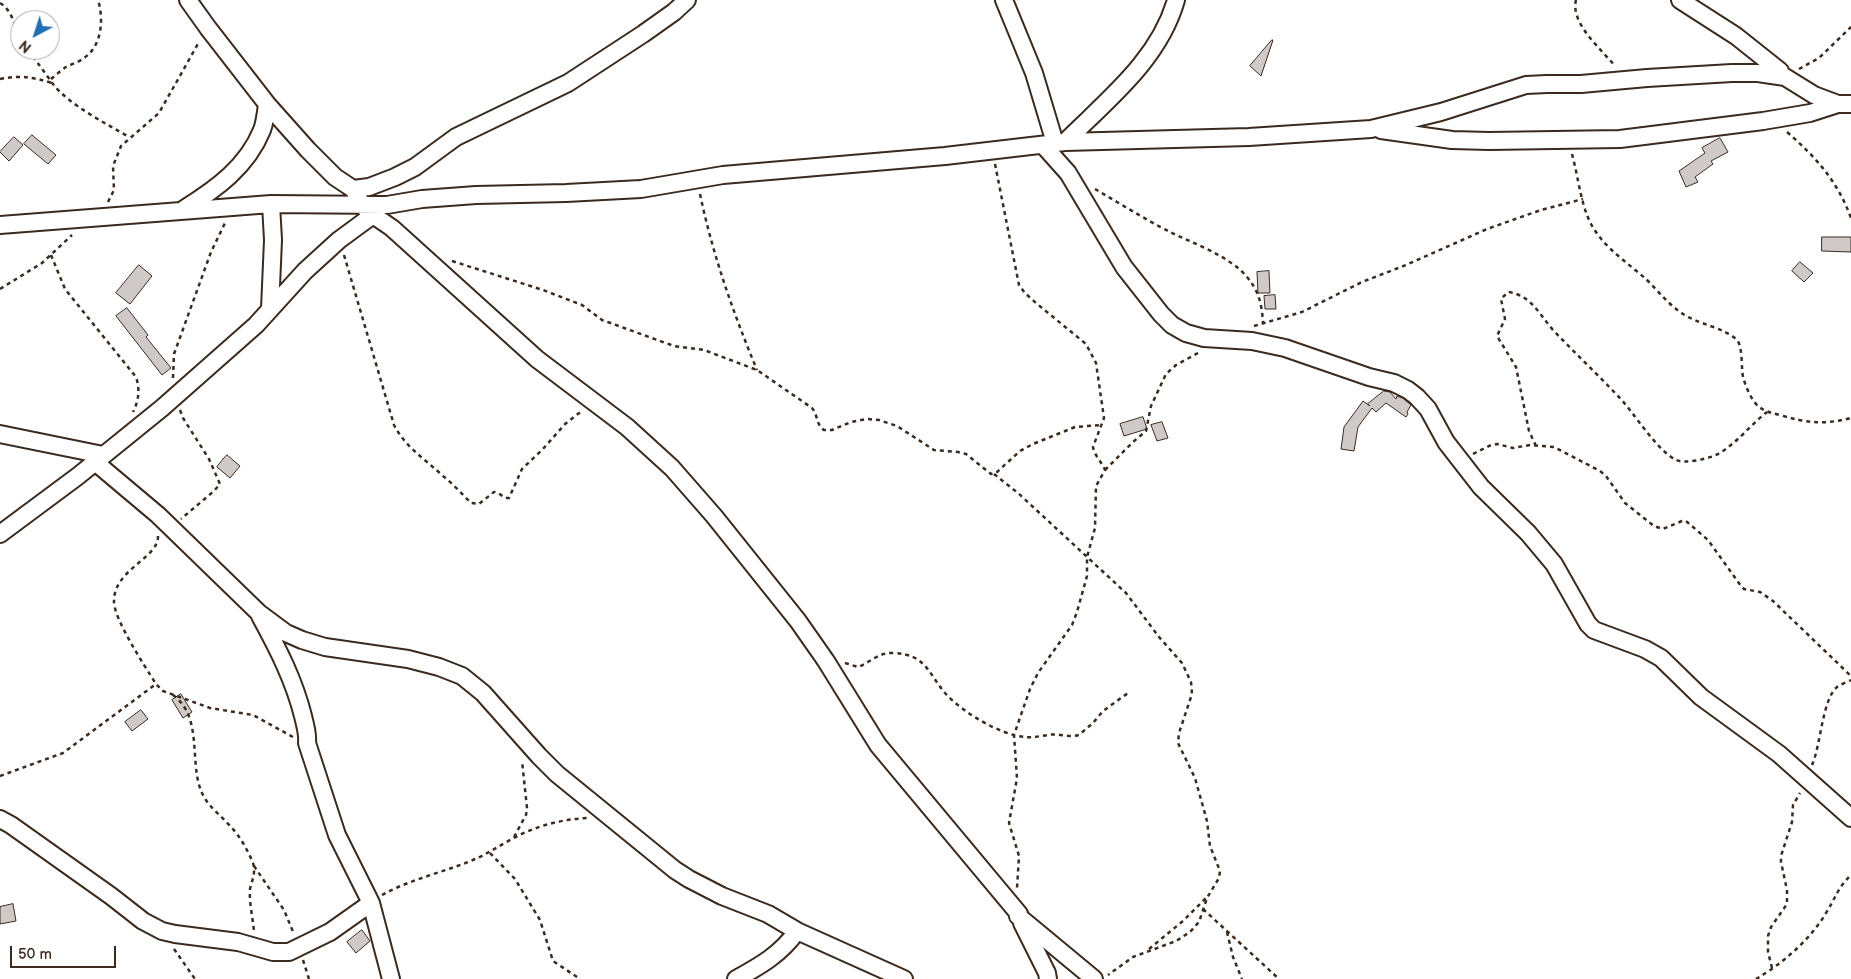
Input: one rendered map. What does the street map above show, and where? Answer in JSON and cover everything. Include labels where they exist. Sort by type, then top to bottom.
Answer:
[{"type":"street","points":[[188,0],[267,104],[308,150],[353,190],[368,211],[392,228],[537,359],[627,427],[672,468],[714,516],[798,621],[826,661],[878,745],[1016,912],[1094,979]]},
{"type":"street","points":[[353,190],[369,187],[395,177],[415,167],[456,137],[568,83],[643,34],[674,12],[687,0]]},
{"type":"street","points":[[1004,0],[1034,73],[1054,143],[1068,173],[1114,252],[1161,314],[1172,325],[1186,333],[1215,339],[1252,341],[1285,348],[1369,377],[1401,385],[1428,409],[1446,442],[1486,492],[1528,533],[1554,564],[1588,624],[1594,630],[1630,643],[1661,658],[1701,697],[1779,754],[1851,818]]},
{"type":"street","points":[[1054,143],[1133,75],[1167,24],[1176,0]]},
{"type":"street","points":[[1680,0],[1712,19],[1743,41],[1780,71],[1783,76]]},
{"type":"street","points":[[0,225],[271,204],[368,211],[387,205],[422,199],[641,188],[733,174],[945,156],[1054,143],[1249,137],[1371,129],[1441,112],[1526,86],[1758,73],[1783,76],[1814,95],[1844,104]]},
{"type":"street","points":[[182,210],[216,189],[233,174],[250,152],[262,130],[267,104]]},
{"type":"street","points":[[1371,129],[1452,140],[1620,139],[1772,120],[1844,104]]},
{"type":"street","points":[[270,309],[273,249],[271,204]]},
{"type":"street","points":[[0,534],[78,476],[176,396],[256,325],[305,271],[368,211]]},
{"type":"street","points":[[0,434],[99,458],[259,613],[286,633],[326,647],[408,659],[440,666],[462,676],[483,693],[538,756],[557,774],[675,870],[722,896],[768,914],[904,979]]},
{"type":"street","points":[[259,613],[285,662],[297,693],[308,736],[308,743],[337,835],[371,903],[391,979]]},
{"type":"street","points":[[0,819],[111,896],[143,921],[162,931],[255,945],[281,953],[289,952],[330,932],[371,903]]},
{"type":"street","points":[[1016,912],[1047,973],[1048,979]]},
{"type":"street","points":[[736,979],[773,958],[788,944],[798,930]]},
{"type":"path","points":[[51,79],[64,68],[83,60],[94,48],[102,17],[98,0]]},
{"type":"path","points":[[1576,0],[1574,10],[1579,21],[1615,65],[1623,79],[1614,82]]},
{"type":"path","points":[[0,3],[6,7],[10,13]]},
{"type":"path","points":[[1783,76],[1819,58],[1851,27]]},
{"type":"path","points":[[0,289],[42,263],[93,218],[114,190],[113,166],[121,146],[159,113],[166,104],[176,81],[208,28]]},
{"type":"path","points":[[35,60],[51,79],[52,83]]},
{"type":"path","points":[[0,79],[16,76],[52,83],[66,96],[95,117],[129,138]]},
{"type":"path","points":[[1772,120],[1808,150],[1829,174],[1841,194],[1851,218]]},
{"type":"path","points":[[1568,138],[1590,221],[1606,246],[1683,314],[1737,340],[1741,345],[1744,378],[1753,400],[1767,412],[1808,423],[1851,418]]},
{"type":"path","points":[[991,151],[1000,182],[1019,285],[1025,294],[1086,344],[1096,363],[1104,418],[1093,451],[1105,470]]},
{"type":"path","points":[[697,180],[712,246],[735,317],[757,370]]},
{"type":"path","points":[[1092,187],[1168,231],[1228,261],[1246,275],[1256,288],[1262,302],[1264,323]]},
{"type":"path","points":[[1247,328],[1302,312],[1362,282],[1406,265],[1487,229],[1541,210],[1583,199]]},
{"type":"path","points":[[170,528],[220,484],[202,446],[183,418],[176,396],[172,372],[174,354],[211,252],[232,206]]},
{"type":"path","points":[[339,240],[394,425],[400,436],[413,451],[443,475],[471,504],[479,504],[494,492],[509,498],[522,469],[565,424],[594,402]]},
{"type":"path","points":[[50,255],[66,289],[136,376],[139,386],[138,397],[132,415]]},
{"type":"path","points":[[451,261],[543,290],[582,306],[602,320],[674,346],[704,350],[757,370],[812,408],[816,412],[819,426],[824,430],[832,430],[851,422],[867,419],[879,420],[897,426],[934,450],[966,454],[988,472],[994,474],[1126,593],[1159,637],[1182,663],[1189,675],[1193,687],[1192,694],[1179,733],[1178,743],[1195,778],[1207,821],[1210,846],[1220,871],[1219,878],[1203,909],[1199,922],[1190,932],[1176,941],[1133,957],[1103,979]]},
{"type":"path","points":[[1536,446],[1528,425],[1516,367],[1497,336],[1505,319],[1501,299],[1508,292],[1520,295],[1535,306],[1552,329],[1618,395],[1658,445],[1675,459],[1684,461],[1713,456],[1732,445],[1767,412]]},
{"type":"path","points":[[1016,912],[1020,856],[1009,823],[1014,802],[1016,778],[1014,735],[1030,689],[1038,673],[1072,625],[1077,612],[1087,576],[1087,557],[1095,528],[1096,486],[1105,470],[1146,431],[1151,406],[1166,374],[1176,365],[1195,355],[1215,339]]},
{"type":"path","points":[[994,474],[1020,451],[1033,444],[1074,427],[1101,425]]},
{"type":"path","points":[[1460,460],[1494,445],[1513,448],[1554,447],[1562,450],[1600,471],[1606,476],[1625,503],[1654,526],[1664,529],[1684,520],[1689,522],[1708,540],[1744,589],[1760,592],[1773,601],[1851,676]]},
{"type":"path","points":[[158,515],[158,540],[148,555],[130,568],[118,584],[114,601],[123,627],[156,684],[162,690],[210,708],[253,715],[297,739]]},
{"type":"path","points":[[826,661],[842,662],[858,667],[885,653],[904,654],[922,662],[945,693],[965,711],[987,724],[1014,735],[1028,738],[1049,734],[1079,735],[1103,711],[1128,693]]},
{"type":"path","points":[[1772,968],[1768,952],[1768,936],[1771,927],[1785,907],[1788,898],[1781,862],[1792,822],[1793,804],[1807,778],[1817,753],[1830,699],[1838,687],[1851,680]]},
{"type":"path","points":[[0,776],[63,753],[156,684]]},
{"type":"path","points":[[172,694],[187,709],[191,723],[197,774],[203,794],[211,808],[232,827],[253,864],[284,910],[298,946]]},
{"type":"path","points":[[513,838],[526,815],[527,808],[520,734]]},
{"type":"path","points":[[371,903],[394,889],[490,853],[513,838],[550,824],[572,819],[589,818],[597,820]]},
{"type":"path","points":[[490,853],[515,879],[540,920],[553,961],[580,979]]},
{"type":"path","points":[[253,864],[254,873],[250,898],[255,945]]},
{"type":"path","points":[[1756,979],[1786,958],[1818,925],[1827,912],[1836,892],[1851,875]]},
{"type":"path","points":[[1148,950],[1183,921],[1211,892]]},
{"type":"path","points":[[1203,909],[1279,979]]},
{"type":"path","points":[[162,931],[195,979]]},
{"type":"path","points":[[1227,931],[1233,957],[1242,979]]},
{"type":"building","points":[[1273,40],[1261,76],[1250,66]]},
{"type":"building","points":[[32,135],[56,155],[48,164],[24,144]]},
{"type":"building","points":[[14,137],[23,145],[9,161],[0,152]]},
{"type":"building","points":[[1720,138],[1728,152],[1711,161],[1713,164],[1695,177],[1698,182],[1686,187],[1679,171],[1705,153],[1702,148]]},
{"type":"building","points":[[1822,237],[1851,237],[1851,252],[1822,251]]},
{"type":"building","points":[[1800,262],[1813,273],[1804,282],[1792,271]]},
{"type":"building","points":[[139,265],[152,276],[130,304],[116,293]]},
{"type":"building","points":[[1269,271],[1270,293],[1258,293],[1257,272]]},
{"type":"building","points":[[1275,295],[1276,309],[1265,309],[1264,296]]},
{"type":"building","points":[[127,308],[148,335],[146,337],[171,368],[162,375],[116,316]]},
{"type":"building","points":[[1384,391],[1390,392],[1396,399],[1397,396],[1403,398],[1411,405],[1406,417],[1386,403],[1376,412],[1372,408],[1358,427],[1354,451],[1341,449],[1344,427],[1363,401],[1370,406],[1368,404]]},
{"type":"building","points":[[1143,417],[1147,429],[1124,436],[1120,424]]},
{"type":"building","points":[[1162,422],[1168,438],[1157,441],[1151,425]]},
{"type":"building","points":[[227,455],[240,466],[230,478],[217,467]]},
{"type":"building","points":[[181,694],[192,712],[183,718],[172,700]]},
{"type":"building","points":[[141,710],[148,719],[132,731],[125,722]]},
{"type":"building","points":[[13,904],[16,921],[0,924],[0,907]]},
{"type":"building","points":[[362,930],[370,941],[356,953],[347,942]]}]
